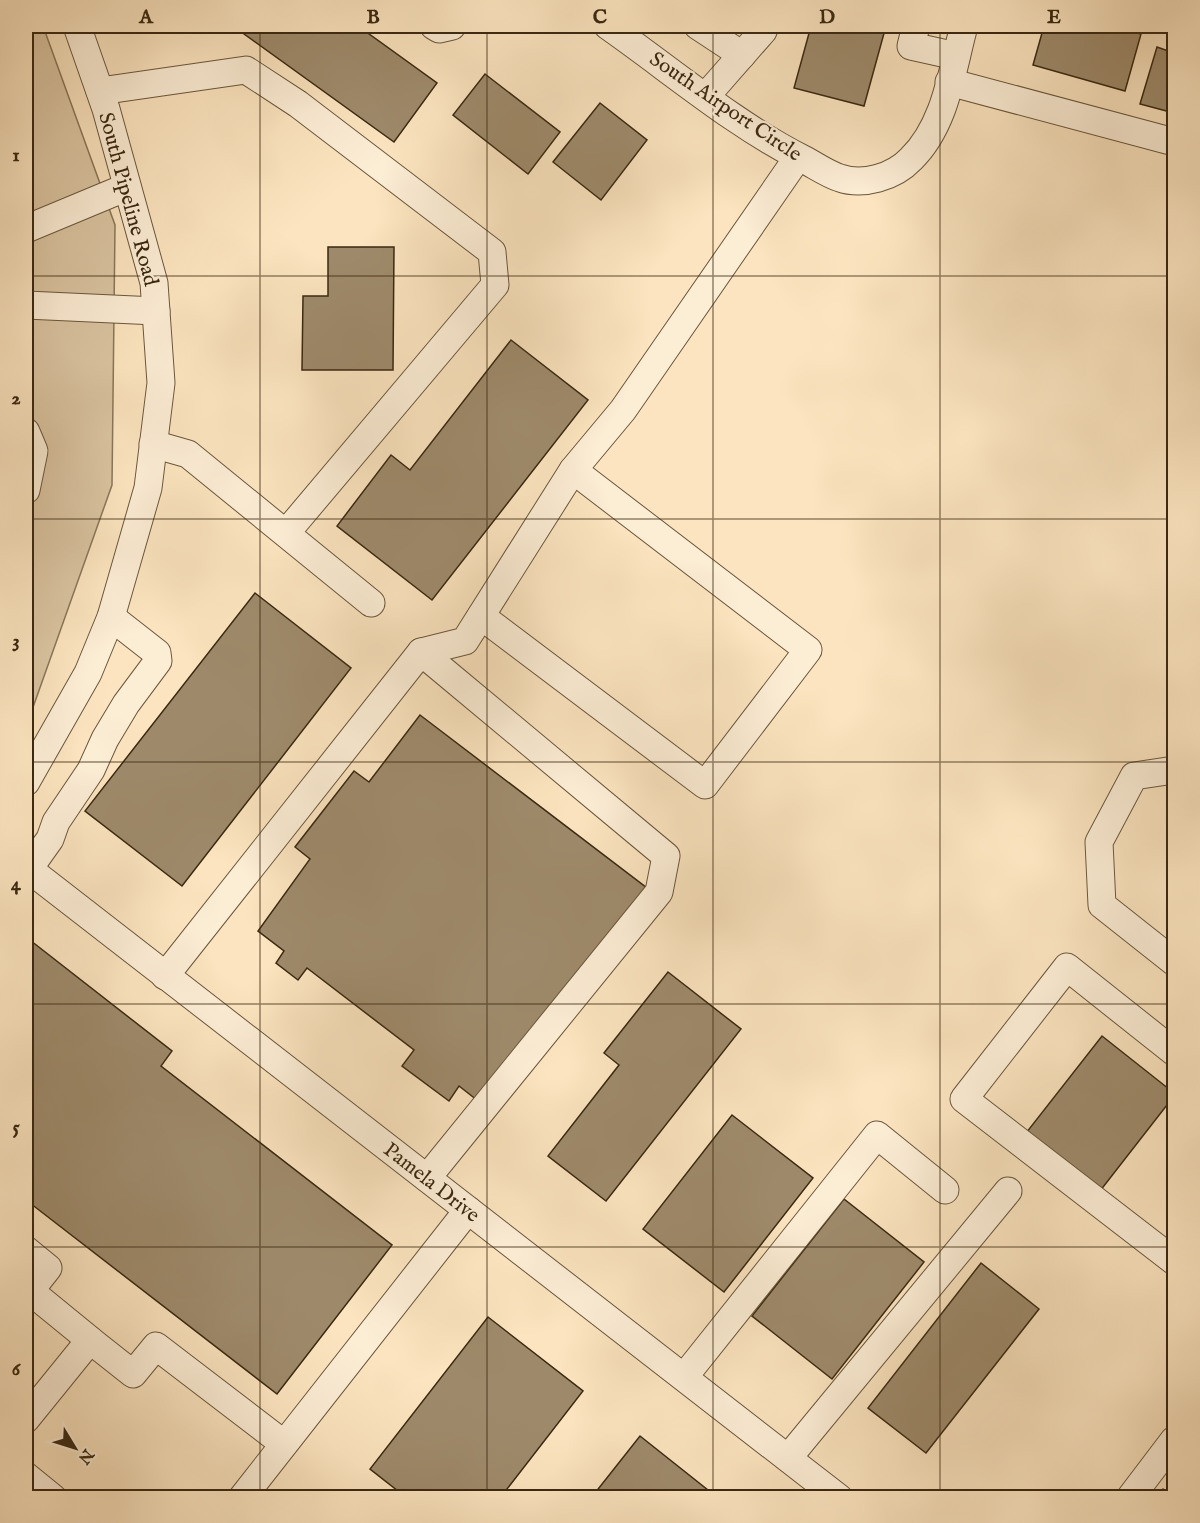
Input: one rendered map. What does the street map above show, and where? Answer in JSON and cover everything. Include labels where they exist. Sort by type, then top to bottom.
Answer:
[{"type":"street","name":"South Pipeline Road","points":[[26,782],[88,673],[111,617],[148,488],[160,383],[154,283],[100,92],[77,26]]},
{"type":"street","points":[[434,26],[439,29],[452,26]]},
{"type":"street","name":"South Airport Circle","points":[[608,26],[773,144],[840,178],[870,181],[896,171],[911,160],[926,141],[940,114],[964,26]]},
{"type":"street","points":[[698,26],[742,55]]},
{"type":"street","points":[[706,96],[765,26]]},
{"type":"street","points":[[916,26],[910,46],[956,56]]},
{"type":"street","points":[[100,92],[246,70],[298,104],[492,252],[495,285],[286,533]]},
{"type":"street","points":[[949,82],[1174,142]]},
{"type":"street","points":[[165,976],[421,652],[465,641],[573,470],[623,410],[798,157]]},
{"type":"street","points":[[26,229],[127,187]]},
{"type":"street","points":[[26,305],[156,311]]},
{"type":"street","points":[[26,432],[34,451],[26,490]]},
{"type":"street","points":[[153,444],[188,454],[371,603]]},
{"type":"street","points":[[481,616],[705,785],[808,650],[573,470]]},
{"type":"street","points":[[27,868],[50,839],[56,822],[91,770],[105,739],[126,704],[158,661],[157,653],[111,617]]},
{"type":"street","points":[[421,652],[666,856],[659,892],[427,1178]]},
{"type":"street","points":[[1174,770],[1134,776],[1099,842],[1102,905],[1174,962]]},
{"type":"street","name":"Pamela Drive","points":[[27,868],[839,1497]]},
{"type":"street","points":[[1174,1052],[1067,967],[964,1099],[1174,1261]]},
{"type":"street","points":[[684,1377],[878,1135],[945,1190]]},
{"type":"street","points":[[788,1458],[1008,1191]]},
{"type":"street","points":[[242,1497],[468,1210]]},
{"type":"street","points":[[26,1250],[48,1268],[28,1294],[133,1374],[156,1346],[284,1444]]},
{"type":"street","points":[[26,1419],[90,1340]]},
{"type":"street","points":[[1130,1497],[1174,1440]]},
{"type":"street","points":[[26,1476],[53,1497]]},
{"type":"shaded area","points":[[26,26],[43,26],[115,225],[112,485],[26,727]]},
{"type":"building","points":[[233,26],[358,26],[437,83],[394,142]]},
{"type":"building","points":[[811,26],[886,26],[864,106],[794,88]]},
{"type":"building","points":[[1044,26],[1110,26],[1141,34],[1125,91],[1033,65]]},
{"type":"building","points":[[1157,47],[1174,53],[1174,113],[1140,104]]},
{"type":"building","points":[[485,74],[560,132],[528,174],[453,115]]},
{"type":"building","points":[[600,103],[647,140],[601,200],[553,162]]},
{"type":"building","points":[[328,247],[394,247],[393,370],[302,370],[303,296],[328,296]]},
{"type":"building","points":[[511,340],[588,400],[432,600],[337,526],[391,455],[410,470]]},
{"type":"building","points":[[255,593],[351,668],[182,886],[85,811]]},
{"type":"building","points":[[420,715],[647,888],[482,1104],[459,1086],[449,1101],[402,1066],[414,1050],[307,968],[298,980],[276,963],[284,951],[258,931],[310,859],[295,847],[354,771],[369,782]]},
{"type":"building","points":[[26,937],[172,1051],[161,1066],[392,1245],[277,1394],[26,1200]]},
{"type":"building","points":[[668,972],[741,1029],[606,1201],[548,1156],[619,1065],[604,1053]]},
{"type":"building","points":[[1102,1036],[1174,1093],[1174,1096],[1100,1191],[1026,1133]]},
{"type":"building","points":[[732,1115],[813,1178],[724,1292],[643,1229]]},
{"type":"building","points":[[844,1199],[924,1262],[832,1379],[752,1316]]},
{"type":"building","points":[[981,1263],[1039,1309],[926,1453],[868,1408]]},
{"type":"building","points":[[488,1317],[583,1391],[500,1498],[407,1498],[370,1469]]},
{"type":"building","points":[[640,1436],[718,1498],[591,1498]]},
{"type":"building","points":[[1163,1489],[1174,1498],[1157,1498]]}]
